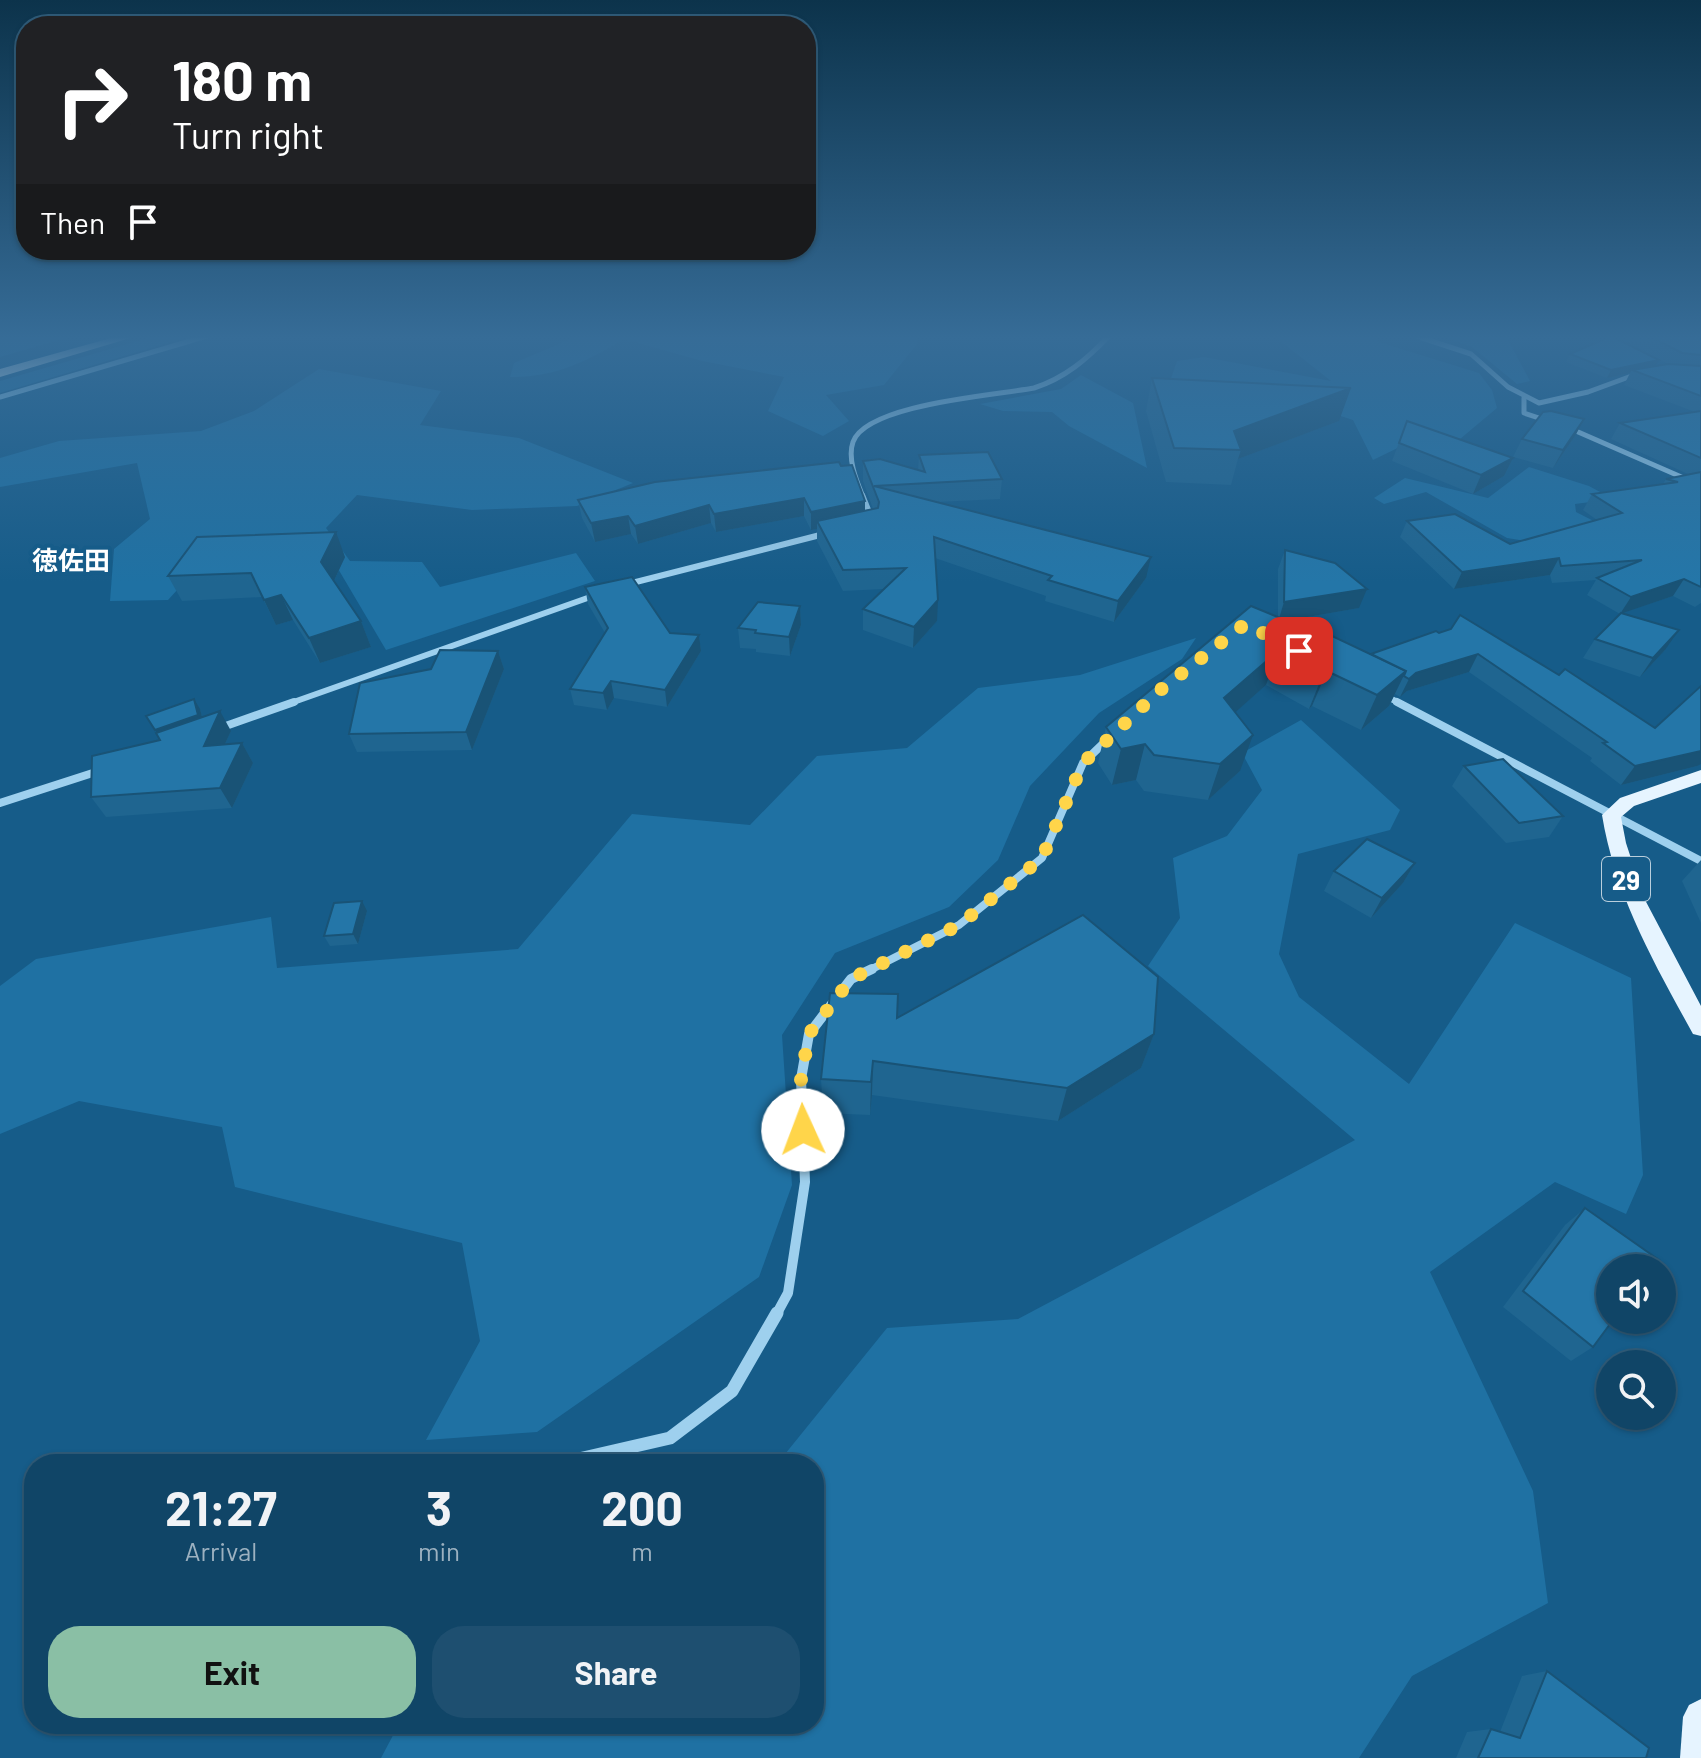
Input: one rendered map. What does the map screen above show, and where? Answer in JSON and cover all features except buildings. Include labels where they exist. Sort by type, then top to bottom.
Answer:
[{"type":"main road","points":[[1611,815],[1627,802],[1701,776]]},
{"type":"main road","name":"29","points":[[1611,815],[1617,855],[1627,882],[1667,966],[1701,1027]]},
{"type":"main road","points":[[1698,1758],[1701,1717]]},
{"type":"street","points":[[873,524],[852,465],[853,439],[861,427],[881,418]]},
{"type":"street","points":[[1540,418],[1550,421]]},
{"type":"street","points":[[1562,425],[1686,479],[1701,481]]},
{"type":"street","points":[[616,588],[831,532]]},
{"type":"street","points":[[211,731],[601,593]]},
{"type":"street","points":[[1371,688],[1701,861]]},
{"type":"street","points":[[600,1454],[670,1438],[732,1391],[788,1293],[805,1182],[801,1079],[809,1034],[851,979],[959,925],[1042,858],[1083,763],[1116,732]]},
{"type":"street","points":[[0,803],[107,768]]},
{"type":"shaded area","points":[[235,418],[424,418],[420,425],[519,438],[633,483],[577,506],[472,510],[357,495],[326,528],[350,561],[422,562],[440,587],[576,553],[595,581],[386,650],[324,545],[210,554],[168,600],[110,601],[114,549],[150,519],[137,463],[0,487],[0,458],[59,441],[201,431]]},
{"type":"shaded area","points":[[783,418],[846,418],[849,421],[823,436]]},
{"type":"shaded area","points":[[1059,418],[1136,418],[1147,468]]},
{"type":"shaded area","points":[[1347,418],[1485,418],[1460,439],[1412,441],[1373,460],[1353,420]]},
{"type":"shaded area","points":[[1529,467],[1589,486],[1613,499],[1575,504],[1576,512],[1627,538],[1599,553],[1507,538],[1426,492],[1384,504],[1374,498],[1405,478],[1488,498]]},
{"type":"shaded area","points":[[1196,638],[1182,659],[1099,713],[1030,786],[998,860],[949,907],[835,953],[782,1035],[792,1185],[759,1277],[537,1432],[426,1440],[480,1341],[462,1243],[235,1187],[222,1127],[79,1101],[0,1134],[0,986],[36,959],[271,917],[277,968],[518,949],[632,814],[750,825],[817,756],[907,748],[978,688],[1080,675]]},
{"type":"shaded area","points":[[1301,720],[1400,810],[1390,830],[1298,854],[1279,954],[1299,997],[1409,1084],[1515,923],[1631,978],[1643,1175],[1626,1214],[1555,1182],[1430,1272],[1533,1491],[1548,1603],[1412,1676],[1359,1758],[381,1758],[394,1734],[824,1734],[824,1454],[785,1454],[887,1328],[1018,1319],[1355,1140],[1148,966],[1180,918],[1173,858],[1227,836],[1262,790],[1242,753]]},
{"type":"district","name":"徳佐田","points":[[71,559]]},
{"type":"route","points":[[803,1130],[801,1079],[809,1034],[851,979],[959,925],[1042,858],[1083,763],[1159,691],[1245,624],[1299,651]]}]
